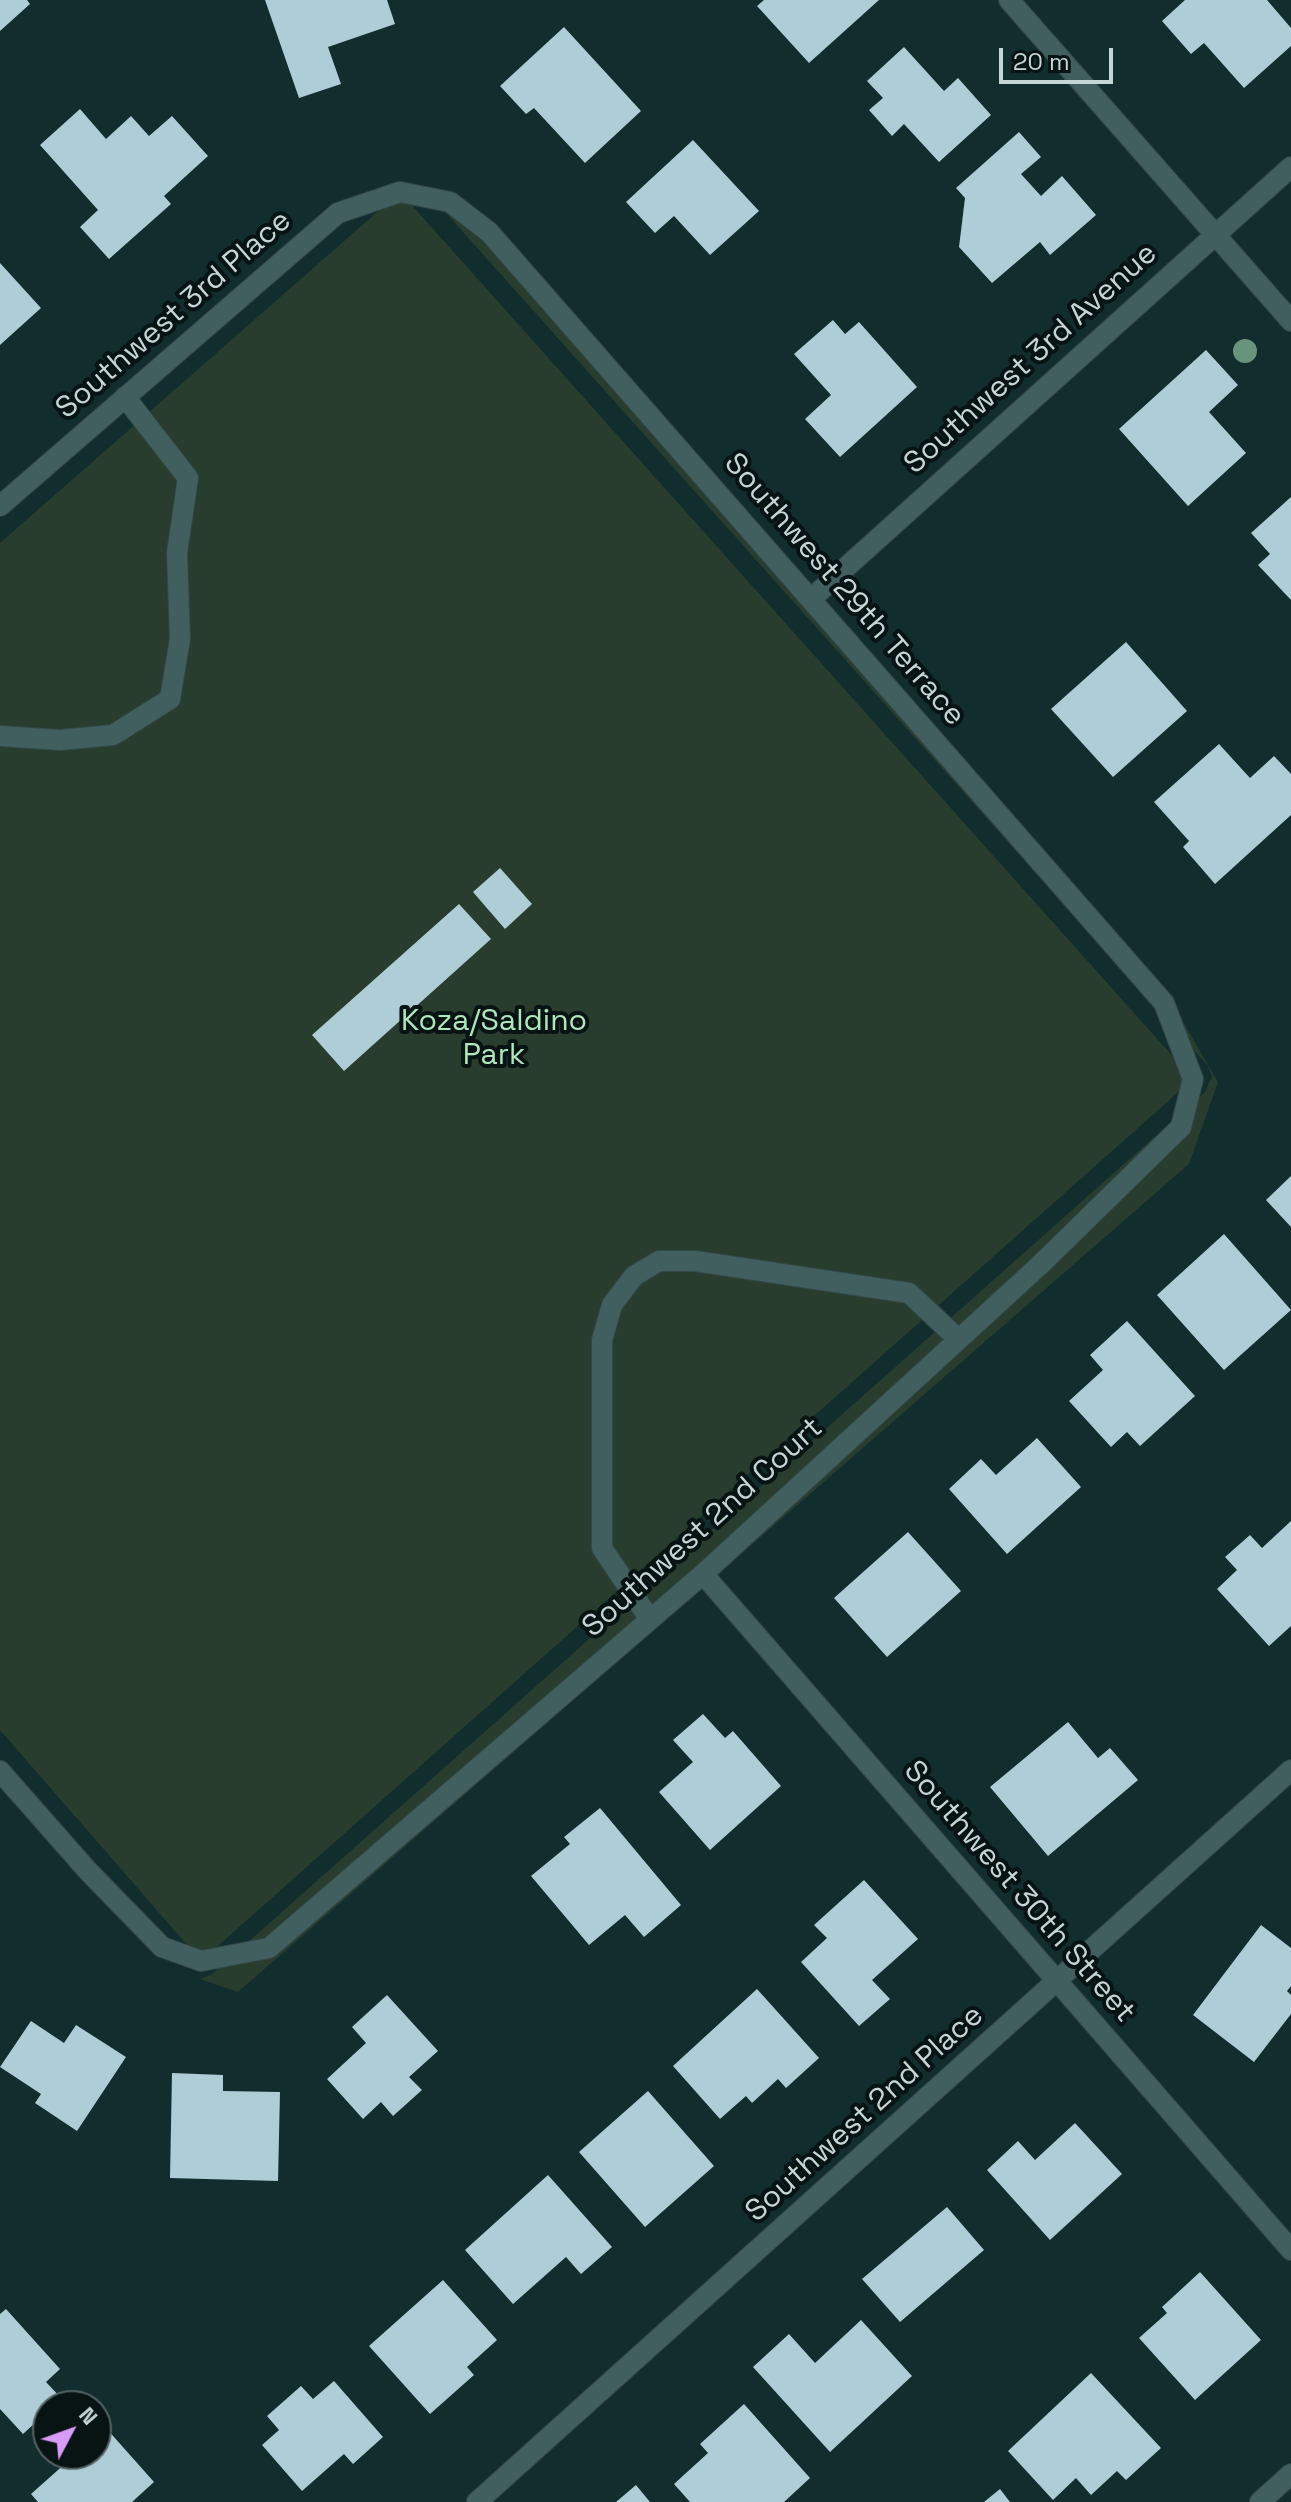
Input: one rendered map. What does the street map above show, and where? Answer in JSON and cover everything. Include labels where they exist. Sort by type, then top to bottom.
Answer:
[{"type":"street","points":[[1009,0],[1291,321]]},
{"type":"street","name":"Southwest 3rd Avenue","points":[[812,598],[1291,167]]},
{"type":"street","name":"Southwest 3rd Place","points":[[0,506],[338,213],[400,192]]},
{"type":"street","name":"Southwest 29th Terrace","points":[[400,192],[450,202],[489,232],[1164,1003],[1193,1079]]},
{"type":"street","points":[[0,736],[60,740],[113,735],[170,699],[180,639],[177,553],[188,478],[125,397]]},
{"type":"street","name":"Southwest 2nd Court","points":[[0,1771],[88,1871],[162,1947],[201,1961],[269,1948],[703,1574],[1041,1264],[1181,1127],[1193,1079]]},
{"type":"street","points":[[649,1618],[602,1548],[602,1340],[612,1305],[634,1276],[659,1261],[695,1261],[909,1293],[957,1338]]},
{"type":"street","name":"Southwest 30th Street","points":[[703,1574],[1291,2250]]},
{"type":"street","name":"Southwest 2nd Place","points":[[477,2502],[1291,1770]]},
{"type":"street","points":[[1260,2502],[1291,2474]]},
{"type":"green space","name":"Koza/Saldino Park","points":[[400,192],[1193,1079],[201,1961],[0,1730],[0,543]]},
{"type":"green space","points":[[430,195],[497,227],[1175,1008],[1218,1082],[1189,1164],[238,1992],[200,1979],[212,1974],[1205,1092],[1212,1076],[1208,1066]]},
{"type":"building","points":[[0,0],[27,0],[30,4],[0,31]]},
{"type":"building","points":[[265,0],[387,0],[395,24],[328,47],[341,84],[299,98]]},
{"type":"building","points":[[764,0],[879,0],[809,63],[757,6]]},
{"type":"building","points":[[1185,0],[1267,0],[1291,28],[1291,46],[1244,88],[1204,43],[1191,54],[1162,21]]},
{"type":"building","points":[[564,27],[641,111],[585,163],[534,108],[526,114],[500,86]]},
{"type":"building","points":[[904,47],[944,91],[958,78],[991,115],[939,162],[904,124],[892,136],[869,110],[883,98],[867,81]]},
{"type":"building","points":[[80,109],[106,139],[131,116],[149,136],[172,116],[208,156],[164,196],[171,204],[109,259],[80,227],[98,210],[40,145]]},
{"type":"building","points":[[1019,132],[1041,157],[1021,174],[1041,196],[1062,176],[1096,215],[1050,255],[1040,242],[992,283],[959,247],[965,198],[956,188]]},
{"type":"building","points":[[693,140],[759,211],[710,255],[674,216],[655,233],[626,202]]},
{"type":"building","points":[[0,263],[41,308],[0,345]]},
{"type":"building","points":[[833,320],[845,334],[859,322],[917,387],[840,457],[805,419],[831,395],[794,354]]},
{"type":"building","points":[[1206,350],[1238,385],[1209,412],[1246,453],[1188,506],[1119,429]]},
{"type":"building","points":[[1291,497],[1291,600],[1258,565],[1270,554],[1251,533]]},
{"type":"building","points":[[1126,642],[1187,711],[1113,777],[1051,709]]},
{"type":"building","points":[[1219,744],[1250,778],[1274,756],[1291,774],[1291,815],[1215,884],[1183,847],[1189,841],[1154,802]]},
{"type":"building","points":[[500,868],[532,904],[505,929],[473,892]]},
{"type":"building","points":[[459,904],[491,939],[344,1071],[312,1035]]},
{"type":"building","points":[[1291,1176],[1291,1227],[1266,1200]]},
{"type":"building","points":[[1224,1234],[1291,1310],[1224,1370],[1157,1295]]},
{"type":"building","points":[[1127,1321],[1195,1396],[1140,1446],[1127,1432],[1111,1447],[1069,1401],[1103,1370],[1090,1355]]},
{"type":"building","points":[[1037,1438],[1081,1487],[1007,1554],[949,1489],[981,1459],[996,1475]]},
{"type":"building","points":[[1291,1521],[1291,1626],[1269,1646],[1217,1589],[1237,1570],[1225,1557],[1250,1535],[1262,1548]]},
{"type":"building","points":[[908,1532],[961,1591],[887,1657],[834,1598]]},
{"type":"building","points":[[703,1714],[725,1738],[733,1731],[781,1786],[710,1850],[659,1792],[693,1762],[673,1740]]},
{"type":"building","points":[[1068,1722],[1098,1758],[1110,1748],[1138,1780],[1048,1856],[990,1787]]},
{"type":"building","points":[[600,1808],[681,1905],[644,1937],[625,1915],[589,1945],[531,1876],[570,1844],[564,1837]]},
{"type":"building","points":[[864,1880],[918,1939],[872,1980],[890,1999],[859,2026],[801,1962],[827,1938],[814,1925]]},
{"type":"building","points":[[1261,1925],[1291,1948],[1291,1986],[1287,1991],[1291,1995],[1291,2014],[1254,2062],[1193,2015]]},
{"type":"building","points":[[757,1989],[819,2058],[786,2088],[778,2079],[752,2103],[746,2096],[720,2119],[673,2066]]},
{"type":"building","points":[[387,1995],[438,2051],[409,2077],[422,2090],[393,2116],[381,2102],[363,2119],[327,2079],[366,2043],[352,2027]]},
{"type":"building","points":[[31,2021],[64,2043],[76,2025],[126,2057],[77,2131],[35,2103],[41,2094],[0,2067]]},
{"type":"building","points":[[172,2073],[223,2075],[223,2091],[280,2092],[278,2181],[170,2178]]},
{"type":"building","points":[[648,2091],[714,2166],[645,2227],[579,2152]]},
{"type":"building","points":[[1075,2123],[1122,2174],[1050,2240],[987,2170],[1018,2141],[1035,2160]]},
{"type":"building","points":[[548,2175],[612,2247],[581,2274],[566,2257],[513,2304],[465,2250]]},
{"type":"building","points":[[947,2207],[984,2250],[900,2322],[862,2279]]},
{"type":"building","points":[[1200,2272],[1261,2340],[1195,2400],[1139,2338],[1167,2313],[1162,2307]]},
{"type":"building","points":[[443,2280],[497,2340],[467,2367],[474,2375],[430,2414],[369,2346]]},
{"type":"building","points":[[6,2309],[60,2369],[46,2382],[54,2390],[32,2390],[32,2426],[23,2434],[0,2409],[0,2314]]},
{"type":"building","points":[[861,2320],[912,2376],[830,2452],[753,2367],[789,2334],[815,2363]]},
{"type":"building","points":[[1091,2373],[1161,2448],[1126,2480],[1117,2471],[1091,2495],[1076,2478],[1053,2500],[1008,2451]]},
{"type":"building","points":[[334,2381],[383,2437],[353,2464],[344,2454],[302,2491],[262,2445],[279,2430],[267,2416],[301,2386],[313,2399]]},
{"type":"building","points":[[744,2404],[810,2478],[784,2502],[690,2502],[674,2484],[708,2453],[700,2444]]},
{"type":"building","points":[[112,2435],[154,2482],[132,2502],[38,2502],[31,2494],[58,2470],[112,2470]]},
{"type":"building","points":[[636,2485],[650,2502],[616,2502]]},
{"type":"building","points":[[1000,2489],[1010,2502],[984,2502]]}]
